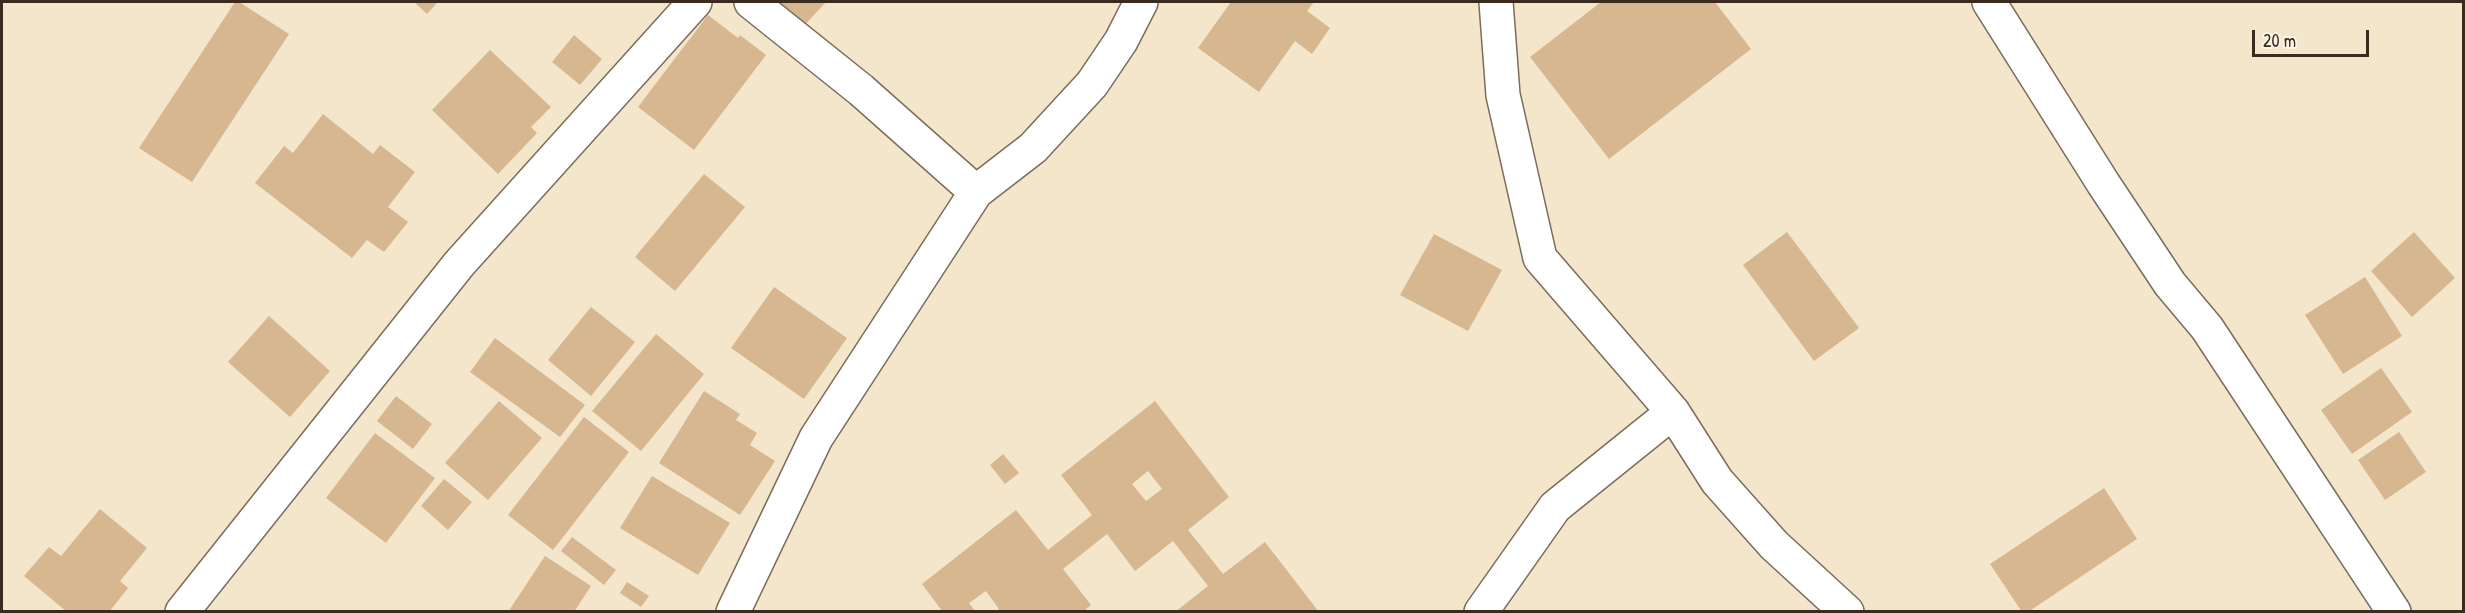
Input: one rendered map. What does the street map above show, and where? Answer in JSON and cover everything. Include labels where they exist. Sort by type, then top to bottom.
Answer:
[{"type":"street","points":[[182,612],[459,264],[695,2]]},
{"type":"street","points":[[751,2],[861,90],[976,192]]},
{"type":"street","points":[[733,612],[816,438],[976,192],[1033,148],[1092,84],[1121,41],[1141,2]]},
{"type":"street","points":[[1496,2],[1503,95],[1540,258],[1673,412],[1717,481],[1774,545],[1847,612]]},
{"type":"street","points":[[1989,2],[2103,183],[2170,284],[2207,328],[2394,612]]},
{"type":"street","points":[[1481,612],[1555,507],[1673,412]]},
{"type":"building","points":[[235,2],[239,2],[289,34],[192,182],[139,148]]},
{"type":"building","points":[[414,2],[438,2],[427,14]]},
{"type":"building","points":[[769,2],[826,2],[801,29]]},
{"type":"building","points":[[1231,2],[1314,2],[1307,11],[1330,28],[1312,54],[1295,41],[1259,92],[1198,48]]},
{"type":"building","points":[[1601,2],[1715,2],[1751,49],[1609,159],[1530,57]]},
{"type":"building","points":[[708,15],[738,38],[740,35],[766,55],[694,150],[638,107]]},
{"type":"building","points":[[574,35],[602,59],[580,85],[552,62]]},
{"type":"building","points":[[490,50],[551,107],[531,127],[537,133],[498,174],[432,110]]},
{"type":"building","points":[[323,114],[373,154],[380,145],[415,172],[388,207],[408,222],[384,252],[367,240],[352,258],[255,183],[284,146],[293,153]]},
{"type":"building","points":[[704,174],[745,207],[675,291],[635,257]]},
{"type":"building","points":[[1787,232],[1859,328],[1814,361],[1743,265]]},
{"type":"building","points":[[2414,232],[2455,278],[2412,317],[2371,271]]},
{"type":"building","points":[[1434,234],[1502,270],[1468,331],[1400,295]]},
{"type":"building","points":[[2365,277],[2402,336],[2343,374],[2305,315]]},
{"type":"building","points":[[774,287],[847,338],[804,399],[731,348]]},
{"type":"building","points":[[591,307],[635,342],[591,396],[548,360]]},
{"type":"building","points":[[269,316],[330,371],[290,417],[228,362]]},
{"type":"building","points":[[656,334],[704,374],[641,451],[592,411]]},
{"type":"building","points":[[495,338],[585,405],[560,437],[470,372]]},
{"type":"building","points":[[2381,368],[2412,412],[2352,454],[2321,410]]},
{"type":"building","points":[[704,391],[740,414],[736,420],[757,433],[750,445],[775,461],[740,515],[659,463]]},
{"type":"building","points":[[396,396],[432,424],[413,449],[377,421]]},
{"type":"building","points":[[499,401],[542,438],[488,500],[445,463]]},
{"type":"building","points":[[1155,401],[1229,497],[1188,530],[1223,574],[1265,542],[1319,612],[1175,612],[1208,586],[1173,541],[1135,571],[1107,534],[1063,569],[1091,605],[1083,612],[996,612],[999,609],[986,591],[969,603],[976,612],[943,612],[922,584],[1016,510],[1048,550],[1092,515],[1061,475]],"holes":[[[1148,471],[1162,489],[1146,501],[1132,484]]]},
{"type":"building","points":[[584,417],[629,452],[553,550],[508,515]]},
{"type":"building","points":[[2399,432],[2426,472],[2385,500],[2358,460]]},
{"type":"building","points":[[375,433],[435,478],[386,543],[326,498]]},
{"type":"building","points":[[1003,454],[1019,473],[1005,484],[990,465]]},
{"type":"building","points":[[652,476],[730,523],[698,575],[620,528]]},
{"type":"building","points":[[444,479],[472,502],[448,530],[421,506]]},
{"type":"building","points":[[2104,488],[2137,539],[2028,612],[2022,612],[1990,564]]},
{"type":"building","points":[[100,509],[147,548],[120,581],[128,588],[109,612],[67,612],[24,576],[49,547],[61,556]]},
{"type":"building","points":[[572,537],[616,570],[604,585],[561,551]]},
{"type":"building","points":[[545,556],[591,586],[574,612],[508,612]]},
{"type":"building","points":[[627,582],[649,596],[641,607],[620,593]]}]
